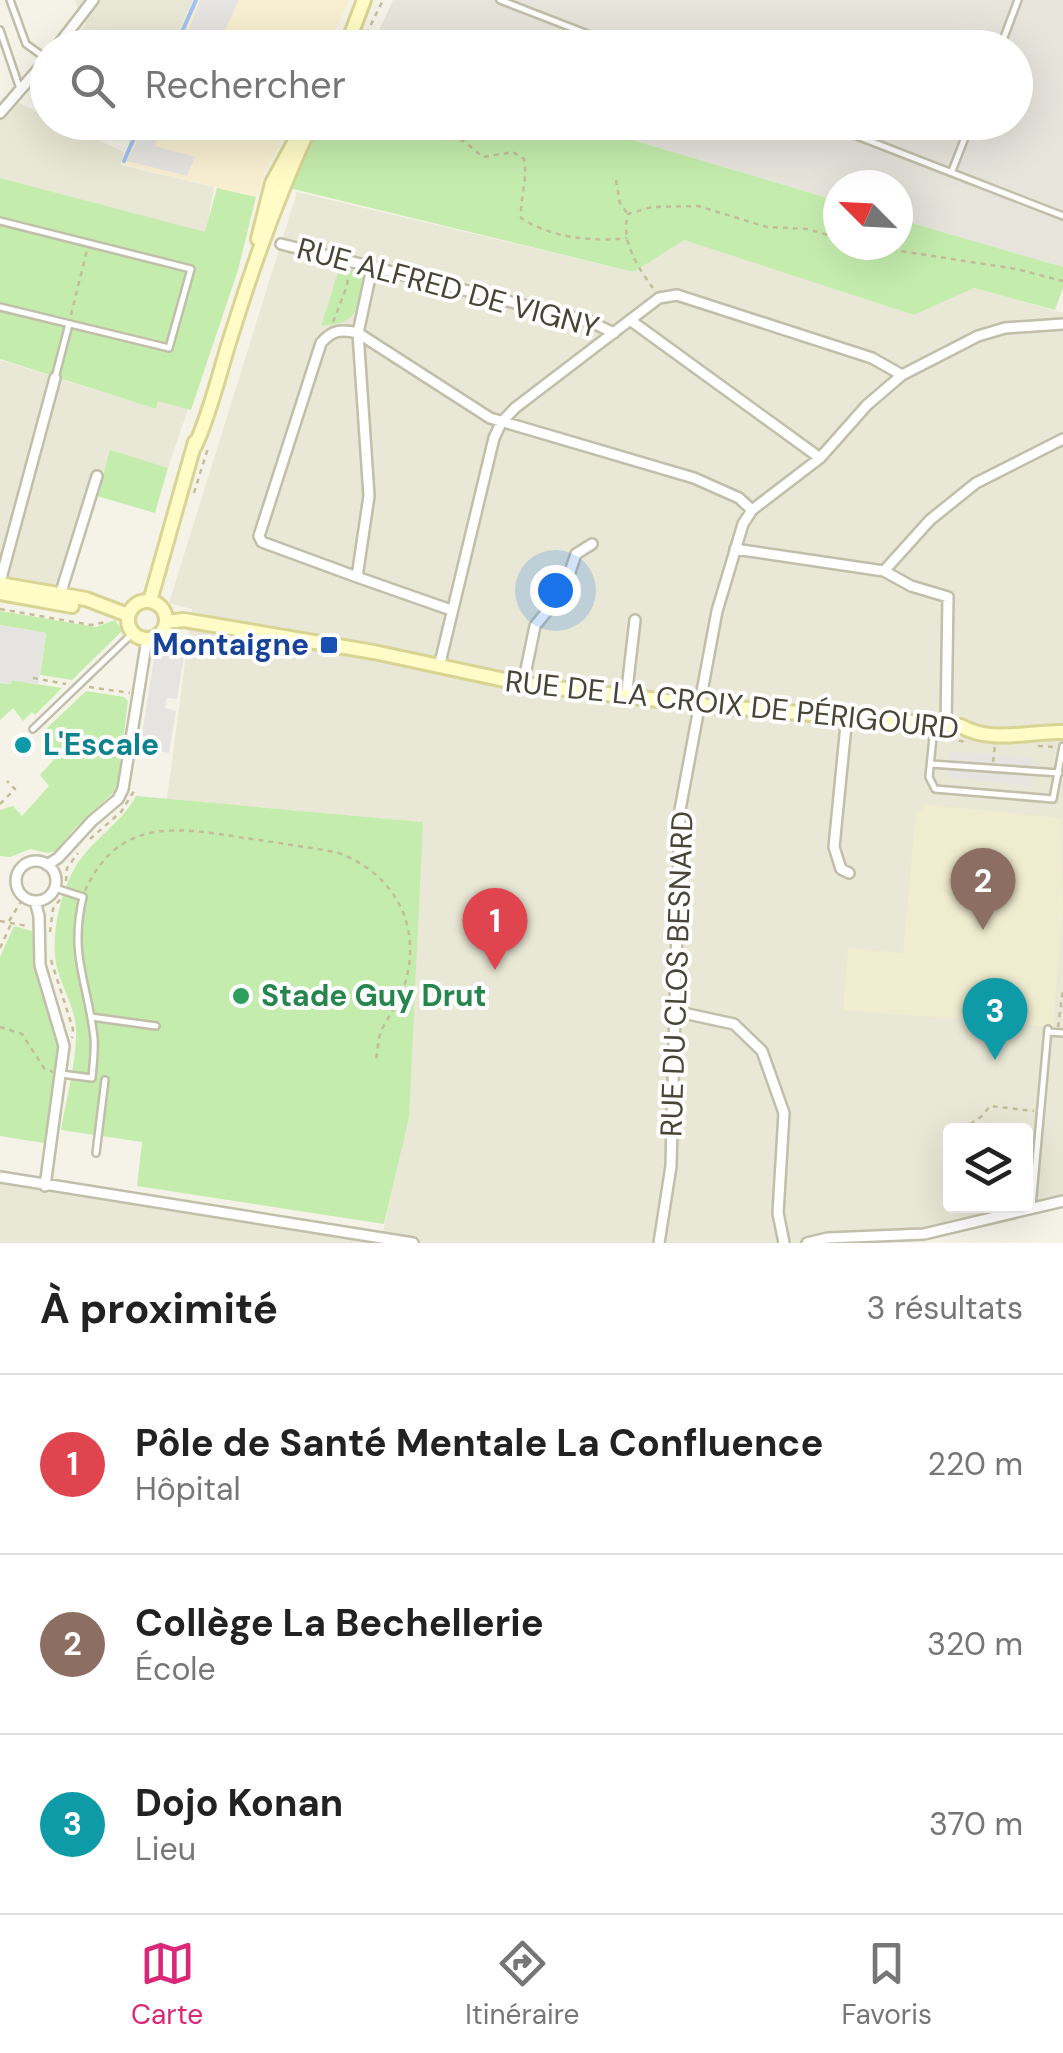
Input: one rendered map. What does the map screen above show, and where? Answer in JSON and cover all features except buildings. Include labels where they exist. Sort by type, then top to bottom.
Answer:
[{"type":"street","points":[[70,30],[93,0]]},
{"type":"street","points":[[355,30],[364,0]]},
{"type":"street","points":[[356,30],[374,0]]},
{"type":"street","points":[[0,113],[30,79]]},
{"type":"street","points":[[150,601],[256,258],[261,220],[272,183],[302,140]]},
{"type":"street","name":"RUE ALFRED DE VIGNY","points":[[281,244],[590,322],[614,333]]},
{"type":"street","points":[[357,577],[369,496],[358,333],[372,268]]},
{"type":"street","points":[[438,668],[501,422],[659,298],[677,295],[872,358],[902,375]]},
{"type":"street","points":[[630,320],[820,458]]},
{"type":"street","points":[[451,610],[262,542],[259,536],[321,343],[330,333],[344,329],[358,333],[501,422],[694,478],[739,498],[752,510],[820,458],[867,405],[902,375],[978,336],[1005,328],[1063,324]]},
{"type":"street","points":[[55,378],[0,583],[128,615]]},
{"type":"street","points":[[884,571],[930,520],[976,483],[1063,440]]},
{"type":"street","points":[[60,595],[97,476]]},
{"type":"street","name":"RUE DU CLOS BESNARD","points":[[659,1243],[672,1166],[680,810],[717,611],[752,510]]},
{"type":"street","points":[[524,684],[535,626],[564,590],[576,554],[592,544]]},
{"type":"street","points":[[735,550],[884,571],[910,586],[934,591],[948,599],[940,725]]},
{"type":"street","points":[[0,593],[86,608],[99,606]]},
{"type":"street","points":[[150,601],[163,610],[166,622],[160,634],[147,639],[133,633],[128,615],[137,603],[150,601]]},
{"type":"street","name":"RUE DE LA CROIX DE PÉRIGOURD","points":[[166,622],[184,620],[344,647],[524,684],[626,698],[962,726],[972,733],[1063,732]]},
{"type":"street","points":[[626,698],[635,620]]},
{"type":"street","points":[[47,865],[120,795],[147,639]]},
{"type":"street","points":[[846,716],[834,847],[841,869],[849,873]]},
{"type":"street","points":[[29,899],[47,898],[55,888],[54,875],[47,865],[34,861],[18,872],[16,886],[29,899],[39,928],[40,965],[64,1039],[45,1186]]},
{"type":"street","points":[[674,1011],[734,1024],[762,1052],[784,1113],[778,1213],[784,1243]]},
{"type":"street","points":[[0,1178],[412,1243]]},
{"type":"street","points":[[1033,1210],[1063,1202]]},
{"type":"street","points":[[807,1243],[828,1238],[906,1237],[1018,1213]]},
{"type":"lane","points":[[10,0],[30,47]]},
{"type":"lane","points":[[500,0],[578,30]]},
{"type":"lane","points":[[1007,0],[1018,2],[1007,30]]},
{"type":"lane","points":[[0,30],[20,91]]},
{"type":"lane","points":[[869,140],[1063,216]]},
{"type":"lane","points":[[952,172],[964,140]]},
{"type":"lane","points":[[0,221],[191,269],[169,348],[0,307]]},
{"type":"lane","points":[[55,378],[68,324]]},
{"type":"lane","points":[[33,728],[133,633]]},
{"type":"lane","points":[[940,725],[929,776],[935,789],[1053,799],[1063,746]]},
{"type":"lane","points":[[930,764],[1059,774]]},
{"type":"lane","points":[[55,888],[83,897],[76,924],[76,953],[95,1043],[92,1078],[61,1074]]},
{"type":"lane","points":[[91,1017],[156,1026]]},
{"type":"lane","points":[[1033,1199],[1048,1031],[1060,1033]]},
{"type":"lane","points":[[96,1154],[106,1080]]},
{"type":"path","points":[[369,30],[383,0]]},
{"type":"path","points":[[460,140],[483,157],[513,152],[524,160],[520,212],[528,223],[571,236],[628,238]]},
{"type":"path","points":[[616,180],[620,203],[628,214]]},
{"type":"path","points":[[628,214],[652,207],[698,206],[767,227],[823,234]]},
{"type":"path","points":[[628,214],[628,238],[635,262],[659,298]]},
{"type":"path","points":[[68,324],[88,243]]},
{"type":"path","points":[[913,253],[1016,269],[1063,282]]},
{"type":"path","points":[[330,333],[336,306],[347,286],[349,262]]},
{"type":"path","points":[[0,609],[91,625],[113,619]]},
{"type":"path","points":[[0,804],[15,789],[8,781]]},
{"type":"path","points":[[83,897],[106,858],[124,843],[166,828],[336,852],[357,859],[380,875],[396,896],[406,917],[410,944],[402,992],[381,1030],[376,1059]]},
{"type":"path","points":[[0,948],[10,923],[29,899]]},
{"type":"path","points":[[0,921],[39,928]]},
{"type":"path","points":[[1060,1033],[1063,989]]},
{"type":"path","points":[[0,1027],[22,1034],[44,1068],[61,1074]]},
{"type":"path","points":[[970,1123],[990,1106],[1041,1112]]},
{"type":"shaded area","points":[[75,0],[193,0],[179,30],[81,30],[86,23]]},
{"type":"shaded area","points":[[193,0],[349,0],[336,30],[179,30]]},
{"type":"shaded area","points":[[200,0],[239,0],[225,30],[189,30]]},
{"type":"shaded area","points":[[393,0],[1063,0],[1063,267],[913,223],[913,170],[823,170],[823,197],[632,140],[1033,140],[1033,30],[379,30]]},
{"type":"shaded area","points":[[12,100],[30,108],[30,140],[98,140],[124,152],[121,165],[214,187],[206,233],[0,178],[0,113]]},
{"type":"shaded area","points":[[130,140],[281,140],[256,197],[121,164]]},
{"type":"shaded area","points":[[138,140],[158,140],[155,146],[195,157],[187,176],[127,161]]},
{"type":"shaded area","points":[[297,192],[634,272],[684,240],[914,315],[974,288],[1063,313],[1063,1202],[1033,1209],[1033,1123],[943,1123],[943,1213],[1015,1213],[924,1234],[807,1243],[0,1243],[0,1178],[382,1236],[400,1154],[423,822],[167,799],[192,609],[169,603]]},
{"type":"shaded area","points":[[0,360],[156,409],[158,400],[188,409],[168,468],[110,451],[64,596],[0,584]]},
{"type":"shaded area","points":[[0,625],[46,633],[38,685],[0,682]]},
{"type":"shaded area","points":[[155,652],[184,656],[177,699],[167,698],[165,708],[176,711],[169,753],[140,748]]},
{"type":"shaded area","points":[[951,751],[1033,758],[1031,786],[947,777]]},
{"type":"shaded area","points":[[923,804],[1061,818],[1063,911],[1053,1027],[843,1010],[848,948],[903,953],[916,810],[922,811]]},
{"type":"green space","points":[[308,140],[632,140],[823,197],[823,260],[913,260],[913,223],[1063,267],[1063,288],[1055,310],[974,288],[914,315],[684,240],[634,272],[285,187]]},
{"type":"green space","points":[[0,178],[205,232],[217,188],[256,197],[238,270],[191,410],[158,401],[156,409],[0,359]]},
{"type":"green space","points":[[340,266],[361,272],[357,305],[347,320],[321,326]]},
{"type":"green space","points":[[110,450],[168,468],[155,513],[97,496]]},
{"type":"green space","points":[[0,611],[96,627],[115,620],[122,631],[72,680],[40,675],[46,633],[0,625]]},
{"type":"green space","points":[[12,680],[62,688],[35,715],[32,712],[23,721],[13,708],[0,720],[0,683],[10,684]]},
{"type":"green space","points":[[86,691],[128,701],[117,789],[56,851],[30,849],[10,857],[0,856],[0,810],[13,806],[22,816],[49,786],[40,775],[59,754],[40,740],[50,732],[47,728]]},
{"type":"green space","name":"Stade Guy Drut","points":[[136,796],[423,822],[409,1117],[384,1224],[137,1186],[142,1142],[61,1130],[76,1030],[55,960],[59,908],[79,862]]},
{"type":"green space","points":[[14,926],[32,931],[37,975],[60,1048],[44,1143],[0,1136],[0,957]]},
{"type":"waterway","points":[[183,30],[196,0]]},
{"type":"waterway","points":[[124,161],[133,140]]},
{"type":"place","name":"Montaigne","points":[[329,645]]},
{"type":"place","name":"L'Escale","points":[[23,745]]},
{"type":"place","name":"Collège La Bechellerie","points":[[983,930]]},
{"type":"place","name":"Pôle de Santé Mentale La Confluence","points":[[495,970]]},
{"type":"place","name":"Stade Guy Drut","points":[[241,996]]},
{"type":"place","name":"Dojo Konan","points":[[995,1060]]}]
